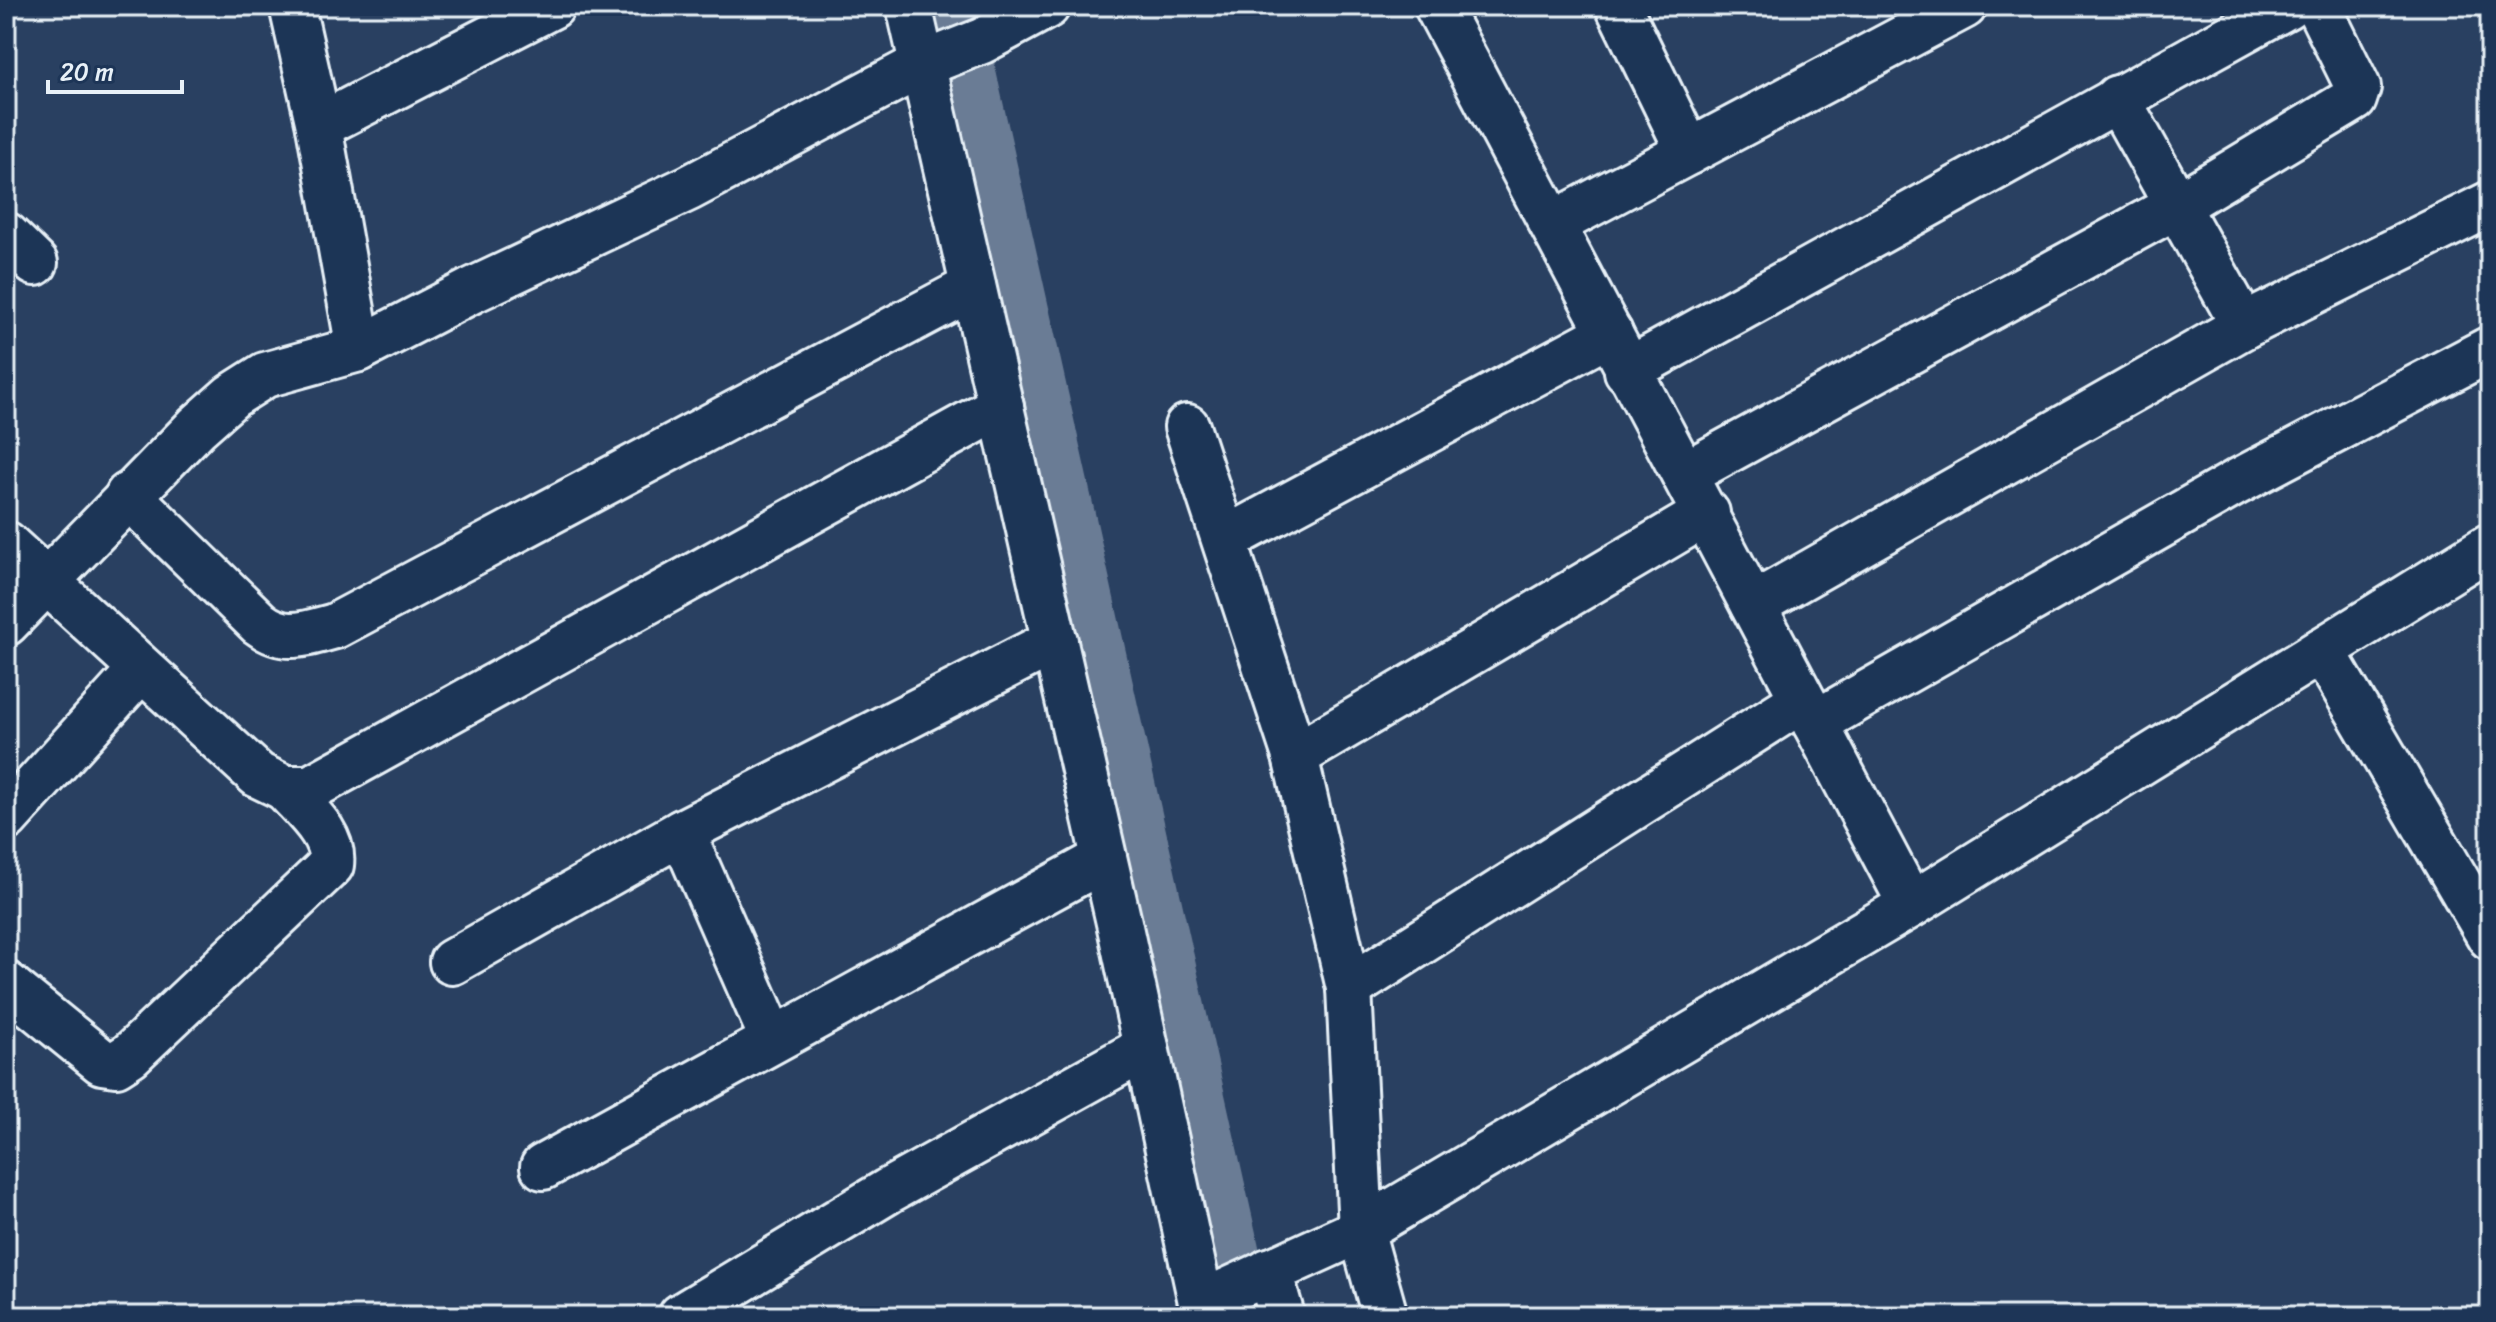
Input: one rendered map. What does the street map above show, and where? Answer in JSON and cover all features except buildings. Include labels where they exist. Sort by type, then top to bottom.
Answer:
[{"type":"street","points":[[292,6],[319,126],[359,349]]},
{"type":"street","points":[[319,126],[552,6]]},
{"type":"street","points":[[909,6],[929,62],[973,287],[1203,1309],[1269,1271],[1361,1230],[1911,905],[2490,546]]},
{"type":"street","points":[[6,623],[128,495],[232,396],[265,375],[359,349],[471,291],[689,188],[993,26],[1047,6]]},
{"type":"street","points":[[1437,6],[1911,905]]},
{"type":"street","points":[[1553,224],[1964,6]]},
{"type":"street","points":[[1226,539],[1619,352],[2117,98],[2287,6]]},
{"type":"street","points":[[1685,474],[2178,205],[2354,99],[2358,87],[2318,6]]},
{"type":"street","points":[[1620,7],[1689,152]]},
{"type":"street","points":[[2117,98],[2244,326]]},
{"type":"street","points":[[1753,605],[2244,326],[2490,204]]},
{"type":"street","points":[[128,495],[259,623],[274,634],[290,638],[335,626],[973,287]]},
{"type":"street","points":[[1349,988],[1809,711],[2490,349]]},
{"type":"street","points":[[285,788],[310,788],[340,774],[1001,406]]},
{"type":"street","points":[[1187,427],[1295,756],[1349,988],[1361,1230],[1385,1316]]},
{"type":"street","points":[[1295,756],[1707,513]]},
{"type":"street","points":[[6,544],[248,766],[285,788],[334,849],[331,865],[130,1055],[116,1064],[102,1062],[6,984]]},
{"type":"street","points":[[452,962],[682,832],[1055,641]]},
{"type":"street","points":[[2322,650],[2490,937]]},
{"type":"street","points":[[6,818],[141,669]]},
{"type":"street","points":[[682,832],[773,1040]]},
{"type":"street","points":[[543,1167],[1104,859]]},
{"type":"street","points":[[681,1316],[888,1191],[1146,1048]]},
{"type":"street","points":[[1269,1271],[1282,1316]]},
{"type":"waterway","points":[[958,6],[1251,1316]]}]
